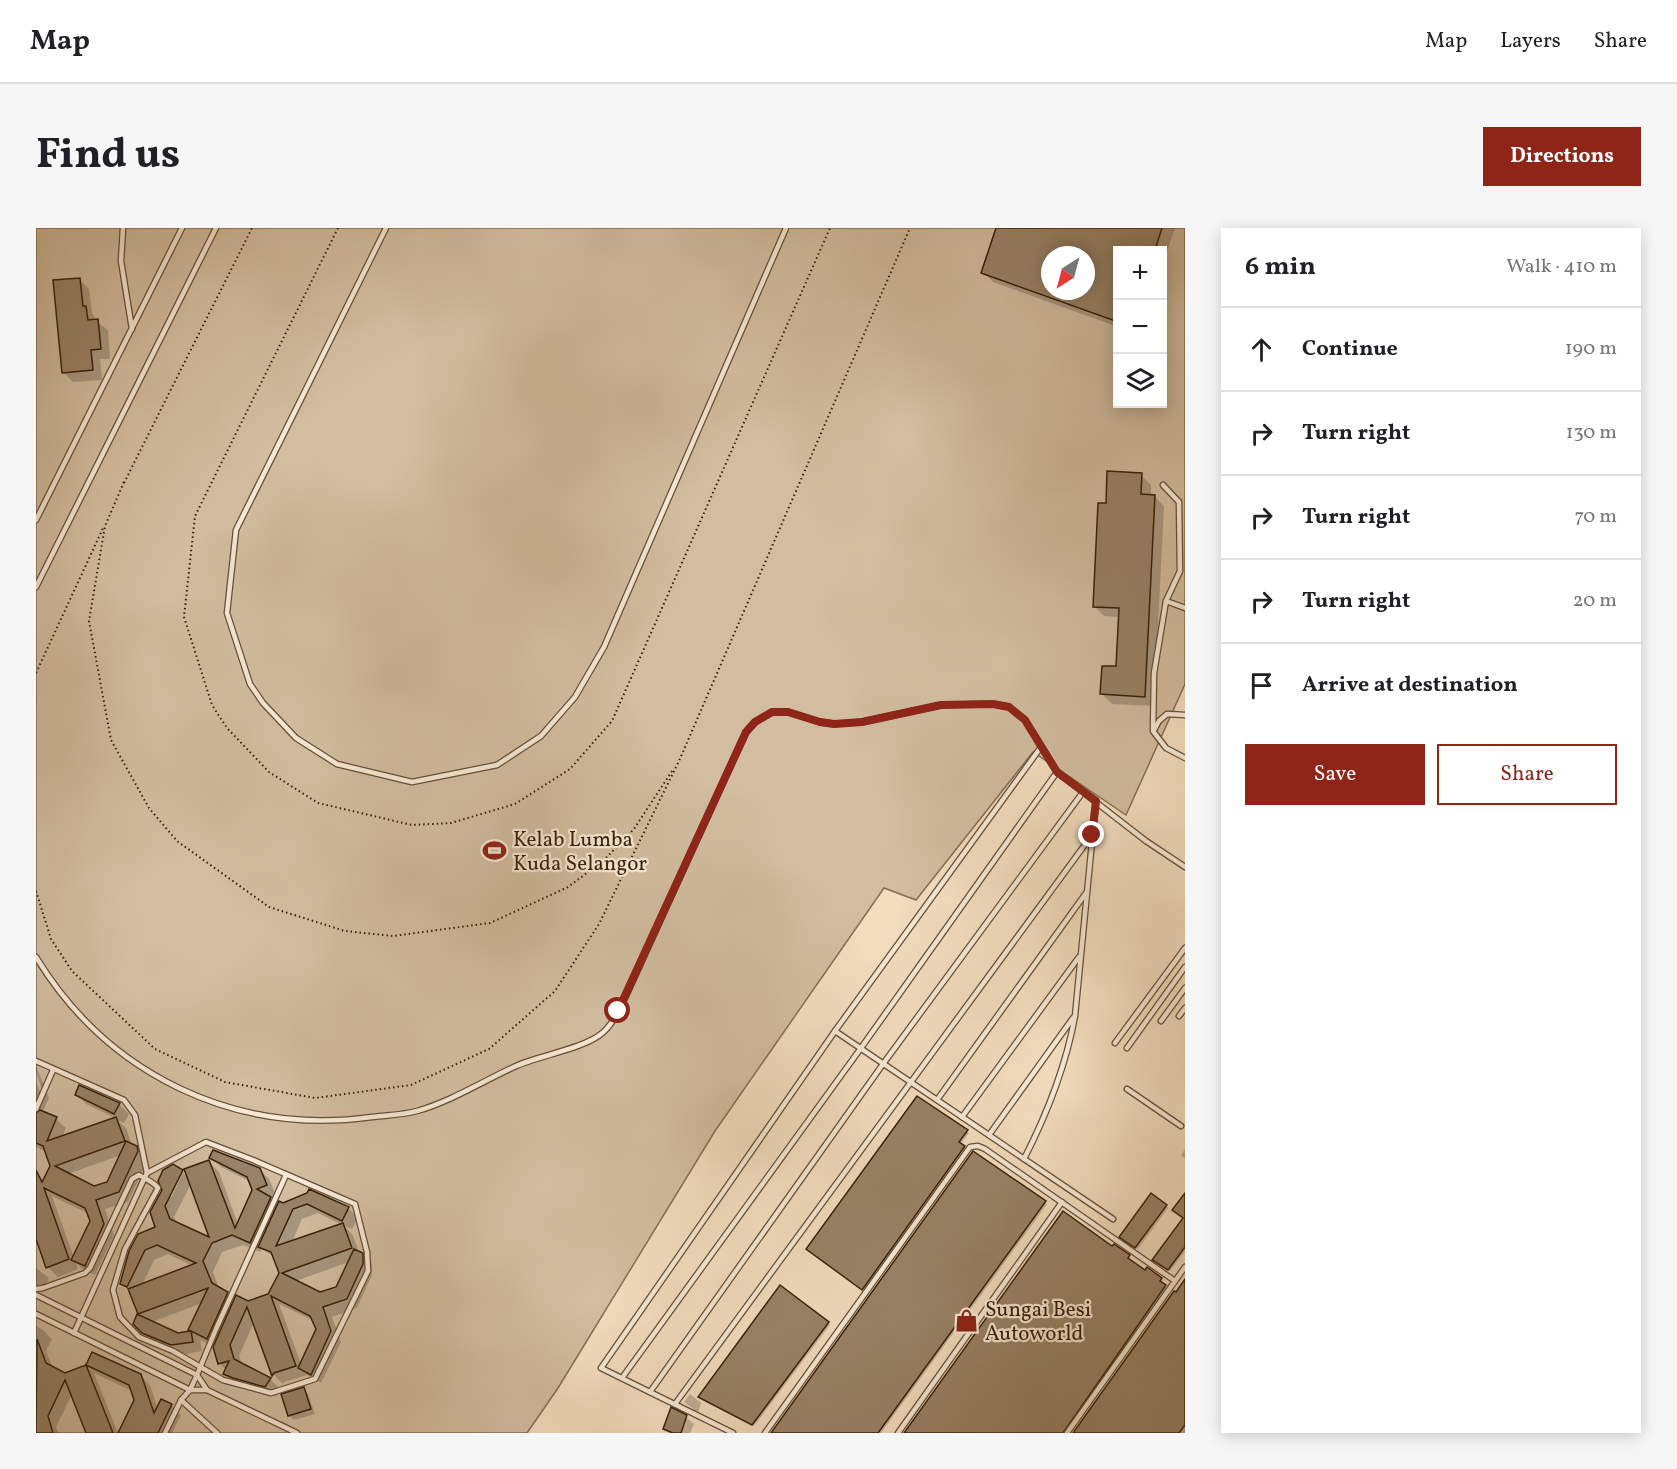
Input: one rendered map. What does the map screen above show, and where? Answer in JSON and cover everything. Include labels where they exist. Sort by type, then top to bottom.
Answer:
[{"type":"lane","points":[[123,228],[121,261],[132,329]]},
{"type":"lane","points":[[36,520],[182,228]]},
{"type":"lane","points":[[36,587],[216,228]]},
{"type":"lane","points":[[386,228],[236,530],[227,613],[250,684],[262,703],[296,738],[337,764],[412,782],[497,765],[541,736],[575,697],[604,647],[786,228]]},
{"type":"lane","points":[[1163,485],[1182,503],[1180,536],[1183,571],[1166,601],[1154,673],[1153,731],[1166,748],[1185,758]]},
{"type":"lane","points":[[1180,536],[1185,541]]},
{"type":"lane","points":[[1166,601],[1185,608]]},
{"type":"lane","points":[[36,957],[54,986],[95,1032],[131,1061],[182,1091],[235,1110],[292,1121],[344,1121],[415,1112],[447,1100],[527,1061],[591,1040],[602,1034],[610,1025],[626,996],[746,732],[762,717],[772,712],[788,712],[834,724],[862,722],[941,705],[993,704],[1009,707],[1025,720],[1057,772],[1146,841],[1185,867]]},
{"type":"lane","points":[[1153,731],[1167,714],[1185,715]]},
{"type":"lane","points":[[733,1433],[601,1368],[835,1031],[1041,747]]},
{"type":"lane","points":[[622,1378],[1057,772]]},
{"type":"lane","points":[[650,1392],[883,1064],[1083,792]]},
{"type":"lane","points":[[1024,1159],[1046,1117],[1071,1039],[1096,801]]},
{"type":"lane","points":[[675,1404],[1092,835]]},
{"type":"lane","points":[[937,1100],[1087,891]]},
{"type":"lane","points":[[1115,1043],[1185,948]]},
{"type":"lane","points":[[962,1117],[1080,956]]},
{"type":"lane","points":[[1127,1048],[1185,967]]},
{"type":"lane","points":[[1161,1021],[1185,988]]},
{"type":"lane","points":[[1179,1016],[1185,1008]]},
{"type":"lane","points":[[989,1135],[1075,1016]]},
{"type":"lane","points":[[835,1031],[1113,1219]]},
{"type":"lane","points":[[36,1061],[124,1100],[135,1115],[147,1173]]},
{"type":"lane","points":[[36,1110],[53,1070]]},
{"type":"lane","points":[[1126,1089],[1181,1126]]},
{"type":"lane","points":[[36,1289],[86,1273],[132,1179],[139,1176],[144,1179],[156,1184],[158,1188],[125,1249],[113,1290],[120,1317],[139,1337],[173,1351],[223,1380],[271,1393],[315,1378],[368,1271],[367,1252],[355,1204],[206,1142],[147,1173],[144,1179],[80,1316],[74,1333]]},
{"type":"lane","points":[[765,1433],[970,1147],[978,1146],[985,1149],[1175,1281]]},
{"type":"lane","points":[[165,1433],[181,1400],[190,1390],[286,1175]]},
{"type":"lane","points":[[898,1433],[1062,1202]]},
{"type":"lane","points":[[1067,1433],[1185,1267]]},
{"type":"lane","points":[[36,1295],[197,1375],[207,1390]]},
{"type":"lane","points":[[36,1314],[190,1390],[207,1390],[297,1433]]},
{"type":"lane","points":[[181,1400],[217,1433]]},
{"type":"path","points":[[36,673],[124,482],[252,228]]},
{"type":"path","points":[[338,228],[195,516],[184,617],[212,705],[227,729],[268,772],[318,803],[412,825],[452,823],[515,804],[570,769],[612,721],[830,228]]},
{"type":"path","points":[[36,891],[51,939],[72,970],[155,1049],[225,1082],[315,1098],[411,1085],[489,1049],[555,991],[599,924],[679,761],[910,228]]},
{"type":"path","points":[[124,482],[105,526],[89,621],[111,740],[149,808],[177,841],[269,907],[345,931],[393,936],[490,923],[568,887],[603,861],[634,829],[679,761]]},
{"type":"shaded area","name":"Kelab Lumba Kuda Selangor","points":[[36,228],[1185,228],[1185,684],[1126,815],[1033,752],[916,900],[884,888],[715,1131],[558,1388],[527,1433],[36,1433]]},
{"type":"building","points":[[996,228],[1162,228],[1156,246],[1113,246],[1113,320],[1056,300],[1095,300],[1095,246],[1041,246],[1041,294],[981,273]]},
{"type":"building","points":[[80,278],[83,306],[86,306],[88,320],[98,319],[101,349],[91,350],[93,370],[62,373],[53,280]]},
{"type":"building","points":[[1107,471],[1142,473],[1141,494],[1155,495],[1145,697],[1100,694],[1102,666],[1116,666],[1119,608],[1093,607],[1098,503],[1106,503]]},
{"type":"building","points":[[79,1085],[120,1103],[114,1114],[75,1095]]},
{"type":"building","points":[[917,1096],[968,1130],[959,1142],[965,1146],[862,1290],[806,1249]]},
{"type":"building","points":[[40,1110],[57,1117],[47,1141],[116,1117],[125,1141],[55,1166],[94,1186],[107,1182],[126,1141],[137,1146],[138,1151],[119,1192],[96,1200],[104,1224],[85,1266],[71,1260],[90,1221],[85,1208],[44,1188],[69,1259],[46,1268],[36,1239],[36,1170],[42,1182],[50,1166],[43,1146],[36,1143],[36,1113]]},
{"type":"building","points":[[213,1150],[260,1168],[267,1185],[257,1189],[271,1197],[250,1243],[232,1235],[212,1243],[203,1261],[212,1283],[228,1292],[207,1339],[191,1331],[193,1342],[171,1345],[142,1333],[133,1324],[137,1314],[178,1333],[190,1331],[188,1330],[208,1288],[138,1314],[128,1289],[196,1263],[157,1245],[145,1250],[127,1287],[120,1284],[129,1251],[138,1234],[155,1227],[150,1212],[162,1190],[158,1181],[163,1170],[173,1164],[183,1170],[165,1206],[170,1219],[209,1237],[184,1169],[209,1160],[235,1228],[252,1190],[247,1177],[209,1158]]},
{"type":"building","points":[[973,1151],[1046,1201],[878,1433],[771,1433]]},
{"type":"building","points":[[309,1189],[349,1207],[342,1221],[307,1204],[293,1209],[276,1246],[343,1223],[352,1248],[282,1273],[320,1292],[336,1287],[354,1249],[363,1253],[363,1264],[347,1299],[323,1307],[331,1331],[311,1375],[298,1368],[316,1329],[310,1316],[271,1296],[296,1366],[274,1373],[272,1376],[247,1307],[230,1345],[234,1359],[271,1378],[265,1387],[223,1374],[229,1361],[218,1364],[213,1347],[236,1295],[248,1301],[268,1294],[279,1273],[271,1252],[258,1247],[279,1201],[283,1203],[307,1193]]},
{"type":"building","points":[[1151,1193],[1167,1205],[1135,1248],[1119,1237]]},
{"type":"building","points":[[1185,1193],[1185,1247],[1168,1270],[1152,1260],[1183,1218],[1172,1210]]},
{"type":"building","points":[[1063,1211],[1112,1246],[1114,1244],[1130,1255],[1128,1258],[1145,1270],[1147,1267],[1162,1278],[1160,1281],[1166,1285],[1063,1433],[904,1433]]},
{"type":"building","points":[[1185,1279],[1185,1425],[1179,1433],[1073,1433],[1174,1291],[1176,1292]]},
{"type":"building","points":[[780,1285],[829,1322],[752,1425],[698,1397]]},
{"type":"building","points":[[37,1339],[46,1363],[65,1373],[86,1365],[113,1433],[86,1433],[65,1380],[48,1416],[53,1433],[36,1433]]},
{"type":"building","points":[[92,1352],[141,1374],[154,1413],[161,1399],[172,1404],[158,1433],[118,1433],[134,1400],[129,1385],[86,1365]]},
{"type":"building","points":[[304,1387],[311,1409],[288,1416],[281,1394]]},
{"type":"building","points":[[671,1407],[687,1415],[681,1433],[663,1429]]},
{"type":"place","name":"Kelab Lumba Kuda Selangor","points":[[495,851]]},
{"type":"place","name":"Sungai Besi Autoworld","points":[[967,1321]]},
{"type":"route","points":[[618,1011],[746,732],[755,722],[772,712],[788,712],[834,724],[862,722],[941,705],[993,704],[1009,707],[1025,720],[1057,772],[1096,801],[1092,835]]}]
